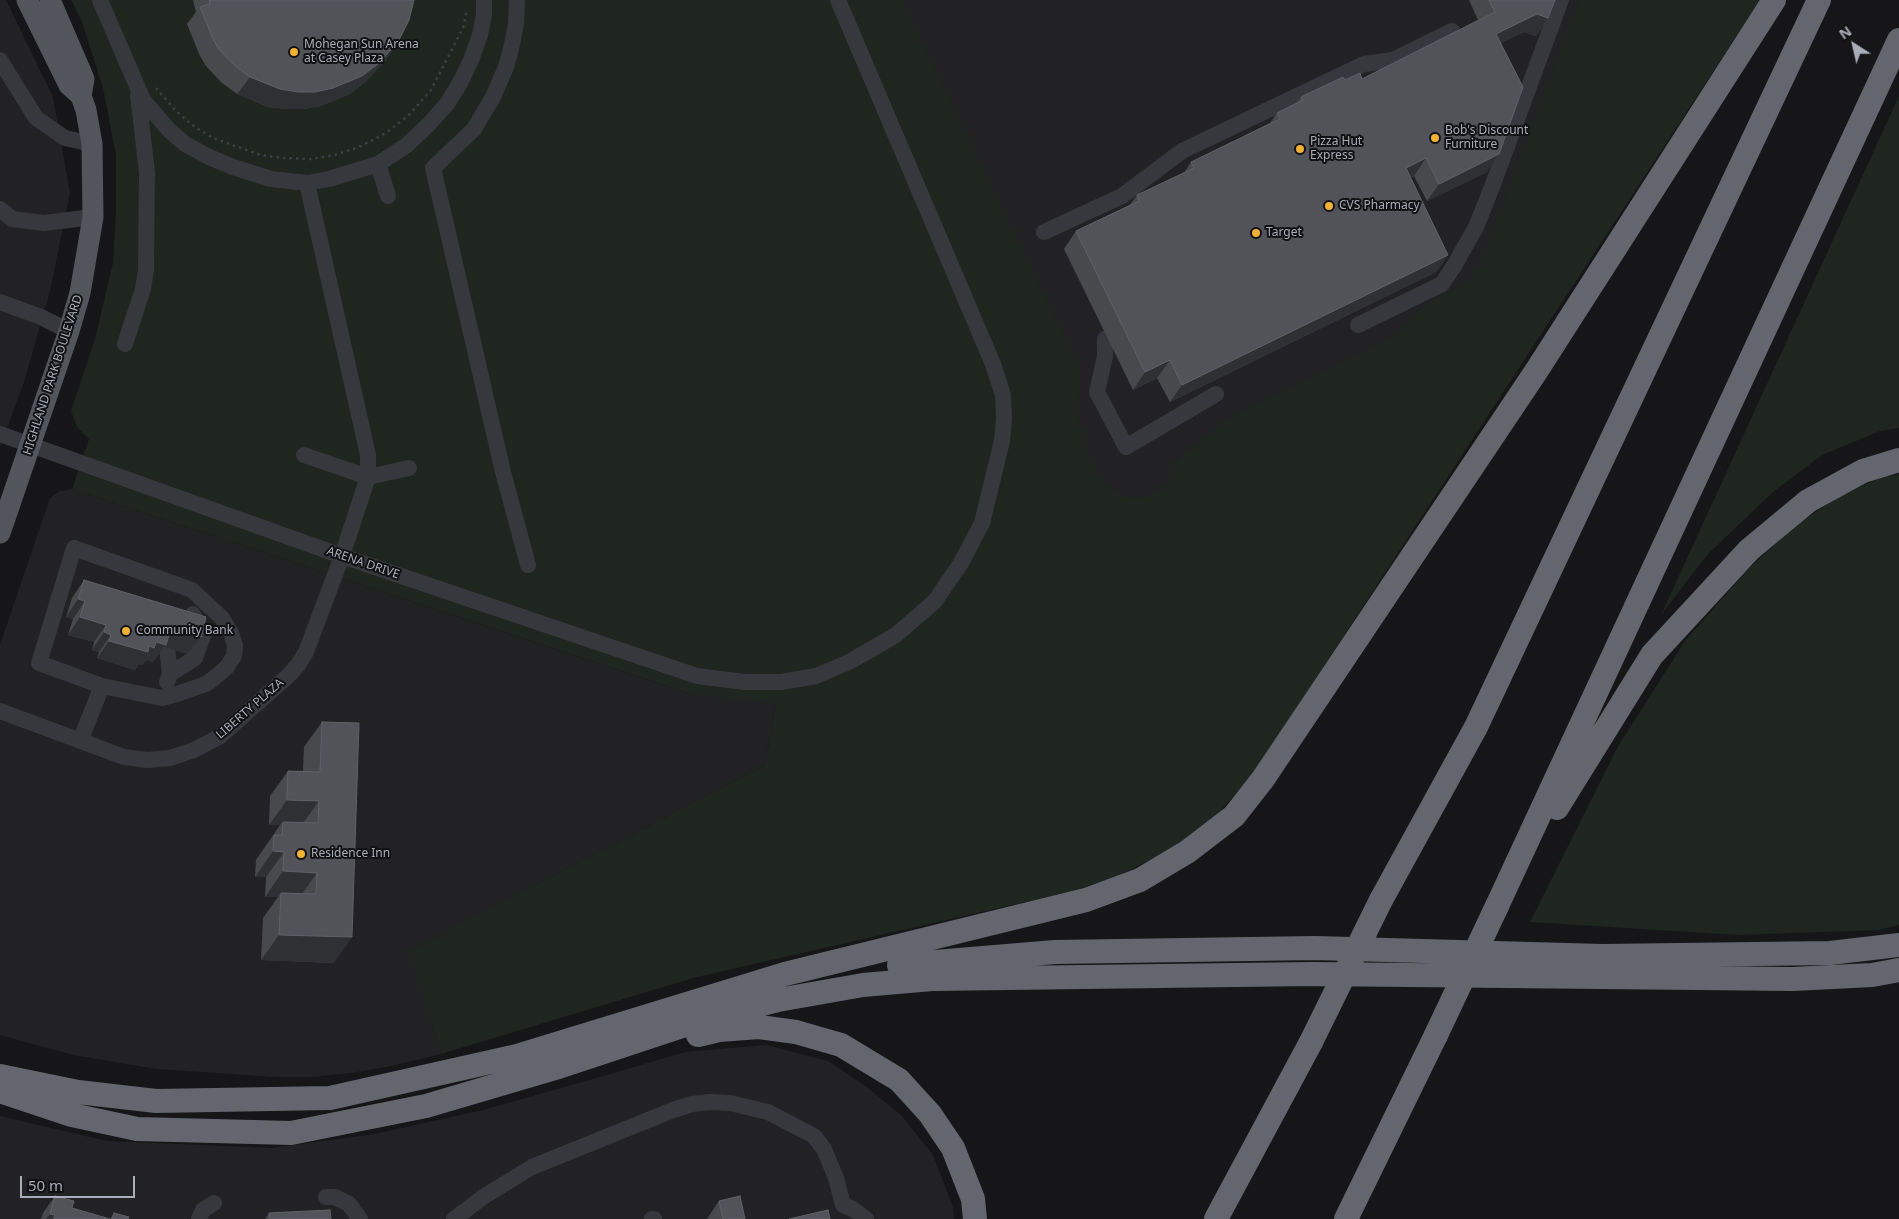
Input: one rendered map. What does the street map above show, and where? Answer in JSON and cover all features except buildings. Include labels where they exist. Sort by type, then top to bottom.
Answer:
[{"type":"highway","points":[[0,1100],[137,1129],[291,1132],[426,1106],[552,1057],[785,974],[1086,900],[1140,880],[1187,852],[1234,816],[1269,771],[1536,370],[1774,0]]},
{"type":"highway","points":[[1216,1219],[1311,1042],[1381,900],[1476,727],[1819,0]]},
{"type":"highway","points":[[1346,1219],[1500,902],[1899,40]]},
{"type":"highway","points":[[1500,902],[1652,656],[1749,550],[1808,501],[1863,471],[1899,460]]},
{"type":"highway","points":[[552,1057],[726,999],[877,967],[1055,952],[1316,948],[1603,956],[1830,953],[1899,945]]},
{"type":"highway","points":[[552,1057],[778,1000],[863,985],[932,979],[1312,974],[1794,979],[1872,975],[1899,970]]},
{"type":"highway","points":[[0,1076],[78,1092],[156,1101],[330,1098],[518,1056],[552,1057],[719,1030],[760,1027],[796,1032],[841,1044],[899,1080],[930,1114],[953,1148],[973,1199],[975,1219]]},
{"type":"highway","points":[[0,1061],[51,1079],[78,1092]]},
{"type":"highway","points":[[0,1091],[72,1115]]},
{"type":"main road","name":"HIGHLAND PARK BOULEVARD","points":[[0,533],[69,331],[80,293],[93,218],[92,144],[86,110],[81,96],[69,84],[27,0]]},
{"type":"main road","name":"HIGHLAND PARK BOULEVARD","points":[[50,0],[84,79],[81,96]]},
{"type":"lane","points":[[100,0],[143,100],[154,115],[185,144],[233,167],[272,179],[307,183],[329,179],[378,164],[407,145],[429,124],[446,104],[461,81],[474,52],[480,35],[484,14],[484,0]]},
{"type":"lane","points":[[517,0],[516,24],[511,49],[494,97],[474,129],[433,168],[503,472],[528,565]]},
{"type":"lane","name":"ARENA DRIVE","points":[[0,434],[342,556],[697,676],[745,682],[781,682],[816,676],[849,662],[896,635],[935,601],[961,563],[982,523],[1002,441],[1004,419],[1003,395],[992,364],[838,0]]},
{"type":"lane","points":[[1358,325],[1442,284],[1454,266],[1476,227],[1561,0]]},
{"type":"lane","points":[[1044,232],[1122,196],[1182,151],[1364,64],[1393,60],[1452,31]]},
{"type":"lane","points":[[0,60],[36,118],[65,138],[92,144]]},
{"type":"lane","points":[[126,344],[143,289],[146,270],[147,173],[140,101],[134,82]]},
{"type":"lane","points":[[378,164],[388,196]]},
{"type":"lane","name":"LIBERTY PLAZA","points":[[0,711],[124,757],[147,760],[170,758],[194,750],[219,737],[287,677],[306,652],[342,556],[368,477],[368,455],[307,183]]},
{"type":"lane","points":[[0,209],[12,219],[44,223],[93,218]]},
{"type":"lane","points":[[0,302],[41,317],[69,331]]},
{"type":"lane","points":[[1105,339],[1105,356],[1096,392],[1126,447],[1216,394]]},
{"type":"lane","points":[[304,455],[368,477],[409,468]]},
{"type":"lane","points":[[74,548],[192,590],[222,618],[231,633],[235,645],[234,656],[227,667],[206,684],[162,698],[102,686],[39,663],[74,548]]},
{"type":"lane","points":[[170,674],[195,658],[203,636],[186,619],[198,595]]},
{"type":"lane","points":[[162,698],[170,674],[168,648]]},
{"type":"lane","points":[[80,741],[102,686]]},
{"type":"lane","points":[[454,1219],[483,1197],[532,1167],[673,1110],[692,1104],[710,1102],[730,1103],[768,1112],[814,1136],[824,1149],[836,1178],[843,1205],[854,1209],[866,1219]]},
{"type":"lane","points":[[326,1197],[335,1197],[349,1204],[360,1219]]},
{"type":"lane","points":[[199,1219],[202,1210],[214,1203]]},
{"type":"path","points":[[155,86],[175,110],[192,125],[211,137],[261,155],[311,159],[335,155],[359,147],[386,133],[409,115],[431,90],[463,28],[467,0]]},
{"type":"shaded area","points":[[0,0],[6,0],[53,97],[70,193],[50,291],[24,382],[0,447]]},
{"type":"shaded area","points":[[71,0],[902,0],[1079,366],[1079,396],[1076,414],[1085,432],[1085,447],[1101,479],[1112,491],[1127,498],[1145,498],[1160,490],[1171,478],[1174,463],[1227,419],[1392,338],[1429,303],[1452,292],[1470,279],[1484,254],[1579,0],[1760,0],[1250,779],[1218,813],[1170,850],[1118,876],[1073,891],[693,978],[441,1054],[409,951],[765,765],[776,704],[694,695],[72,489],[89,439],[77,427],[71,411],[95,339],[113,263],[116,211],[116,155],[103,88],[82,22]]},
{"type":"shaded area","points":[[871,0],[1609,0],[1481,320],[1117,524]]},
{"type":"shaded area","points":[[1899,96],[1899,428],[1880,431],[1822,455],[1773,492],[1707,555],[1661,615]]},
{"type":"shaded area","points":[[1899,474],[1899,925],[1878,930],[1737,935],[1530,922],[1617,748],[1685,641],[1749,568],[1798,524],[1835,499],[1881,477]]},
{"type":"shaded area","points":[[72,489],[694,695],[778,693],[765,765],[410,951],[441,1054],[351,1073],[311,1077],[276,1077],[156,1069],[73,1055],[0,1035],[0,645],[50,498],[60,491]]},
{"type":"shaded area","points":[[766,1045],[828,1061],[867,1087],[902,1116],[933,1155],[953,1207],[954,1219],[0,1219],[0,1116],[107,1141],[272,1148],[375,1134],[483,1110],[685,1052]]},
{"type":"place","name":"Mohegan Sun Arena at Casey Plaza","points":[[294,52]]},
{"type":"place","name":"Bob's Discount Furniture","points":[[1435,138]]},
{"type":"place","name":"Pizza Hut Express","points":[[1300,149]]},
{"type":"place","name":"CVS Pharmacy","points":[[1329,206]]},
{"type":"place","name":"Target","points":[[1256,233]]},
{"type":"place","name":"Community Bank","points":[[126,631]]},
{"type":"place","name":"Residence Inn","points":[[301,854]]}]
